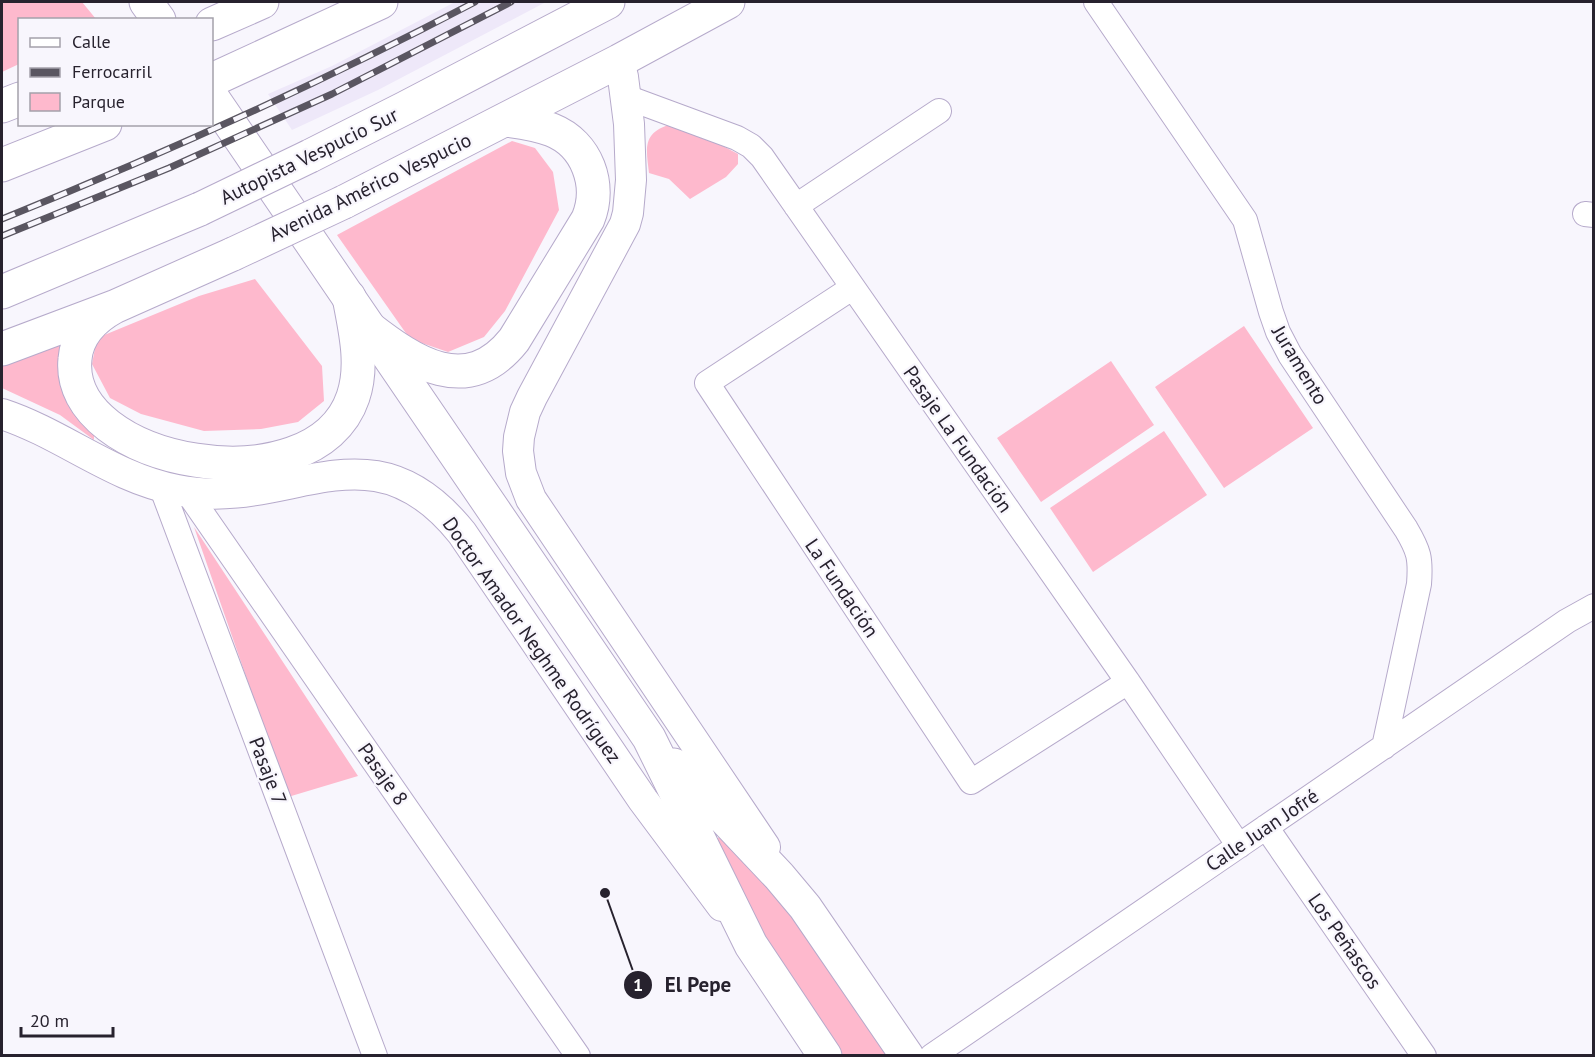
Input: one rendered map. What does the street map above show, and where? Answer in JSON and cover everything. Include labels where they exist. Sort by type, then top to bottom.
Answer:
[{"type":"main road","points":[[146,2],[158,18]]},
{"type":"main road","points":[[213,80],[381,2]]},
{"type":"main road","name":"Autopista Vespucio Sur","points":[[2,292],[200,209],[405,108],[608,2]]},
{"type":"main road","name":"Avenida Américo Vespucio","points":[[2,349],[114,307],[344,202],[506,120],[728,2]]},
{"type":"main road","points":[[215,22],[258,3]]},
{"type":"main road","name":"Doctor Amador Neghme Rodríguez","points":[[213,98],[649,738],[751,945],[825,1056]]},
{"type":"main road","points":[[2,105],[18,100]]},
{"type":"main road","points":[[368,327],[410,358],[444,370],[458,371],[482,366],[500,354],[514,340],[588,219],[594,191],[587,164],[570,140],[553,130],[506,120]]},
{"type":"main road","points":[[2,165],[100,126]]},
{"type":"main road","points":[[114,307],[96,318],[77,346],[75,375],[88,404],[105,422],[149,447],[190,460],[231,463],[272,459],[294,453],[323,438],[346,413],[354,395],[358,372],[350,297]]},
{"type":"main road","name":"Doctor Amador Neghme Rodríguez","points":[[649,738],[779,876],[805,907],[906,1056]]},
{"type":"street","name":"Juramento","points":[[1096,2],[1245,220],[1271,312],[1290,355],[1418,550],[1419,584],[1384,747]]},
{"type":"street","name":"Doctor Amador Neghme Rodríguez","points":[[619,61],[626,97],[631,180],[628,213],[616,241],[531,397],[519,436],[518,451],[521,473],[531,499],[805,907]]},
{"type":"street","name":"Pasaje La Fundación","points":[[626,97],[737,138],[751,146],[762,157],[1128,682],[1239,846]]},
{"type":"street","points":[[796,206],[939,111]]},
{"type":"street","name":"La Fundación","points":[[852,288],[706,383],[971,782],[1128,682]]},
{"type":"street","name":"Doctor Amador Neghme Rodríguez","points":[[2,414],[60,440],[105,465],[175,489],[238,493],[333,474],[354,473],[375,475],[396,481],[433,502],[462,533],[643,800],[751,945]]},
{"type":"street","name":"Pasaje 7","points":[[175,489],[375,1056]]},
{"type":"street","name":"Pasaje 8","points":[[175,489],[578,1056]]},
{"type":"street","name":"Calle Juan Jofré","points":[[932,1056],[1567,621],[1593,606]]},
{"type":"street","name":"Los Peñascos","points":[[1266,827],[1424,1056]]},
{"type":"shaded area","points":[[455,2],[546,2],[378,90],[292,130],[268,94],[332,66]]},
{"type":"green space","points":[[2,2],[82,2],[95,18],[18,18],[18,64],[2,72]]},
{"type":"green space","points":[[672,124],[704,136],[738,154],[738,164],[726,177],[690,199],[669,179],[649,173],[648,142],[655,132]]},
{"type":"green space","points":[[512,141],[535,148],[553,172],[559,210],[505,311],[484,337],[448,352],[410,339],[337,235]]},
{"type":"green space","points":[[255,279],[322,366],[324,401],[298,422],[261,429],[204,431],[141,414],[110,398],[92,364],[97,338],[199,296]]},
{"type":"green space","points":[[1244,326],[1313,428],[1224,488],[1155,387]]},
{"type":"green space","points":[[61,341],[63,373],[94,422],[94,440],[60,415],[2,388],[2,364]]},
{"type":"green space","points":[[1111,361],[1154,425],[1041,502],[997,438]]},
{"type":"green space","points":[[1164,431],[1207,495],[1093,572],[1050,508]]},
{"type":"green space","points":[[194,527],[358,776],[288,797]]},
{"type":"green space","points":[[724,833],[768,881],[891,1055],[843,1055],[753,925],[713,842]]},
{"type":"railway","points":[[2,219],[241,116],[359,61],[475,2]]},
{"type":"railway","points":[[2,236],[169,168],[332,94],[511,2]]},
{"type":"place","name":"El Pepe","points":[[605,893]]}]
